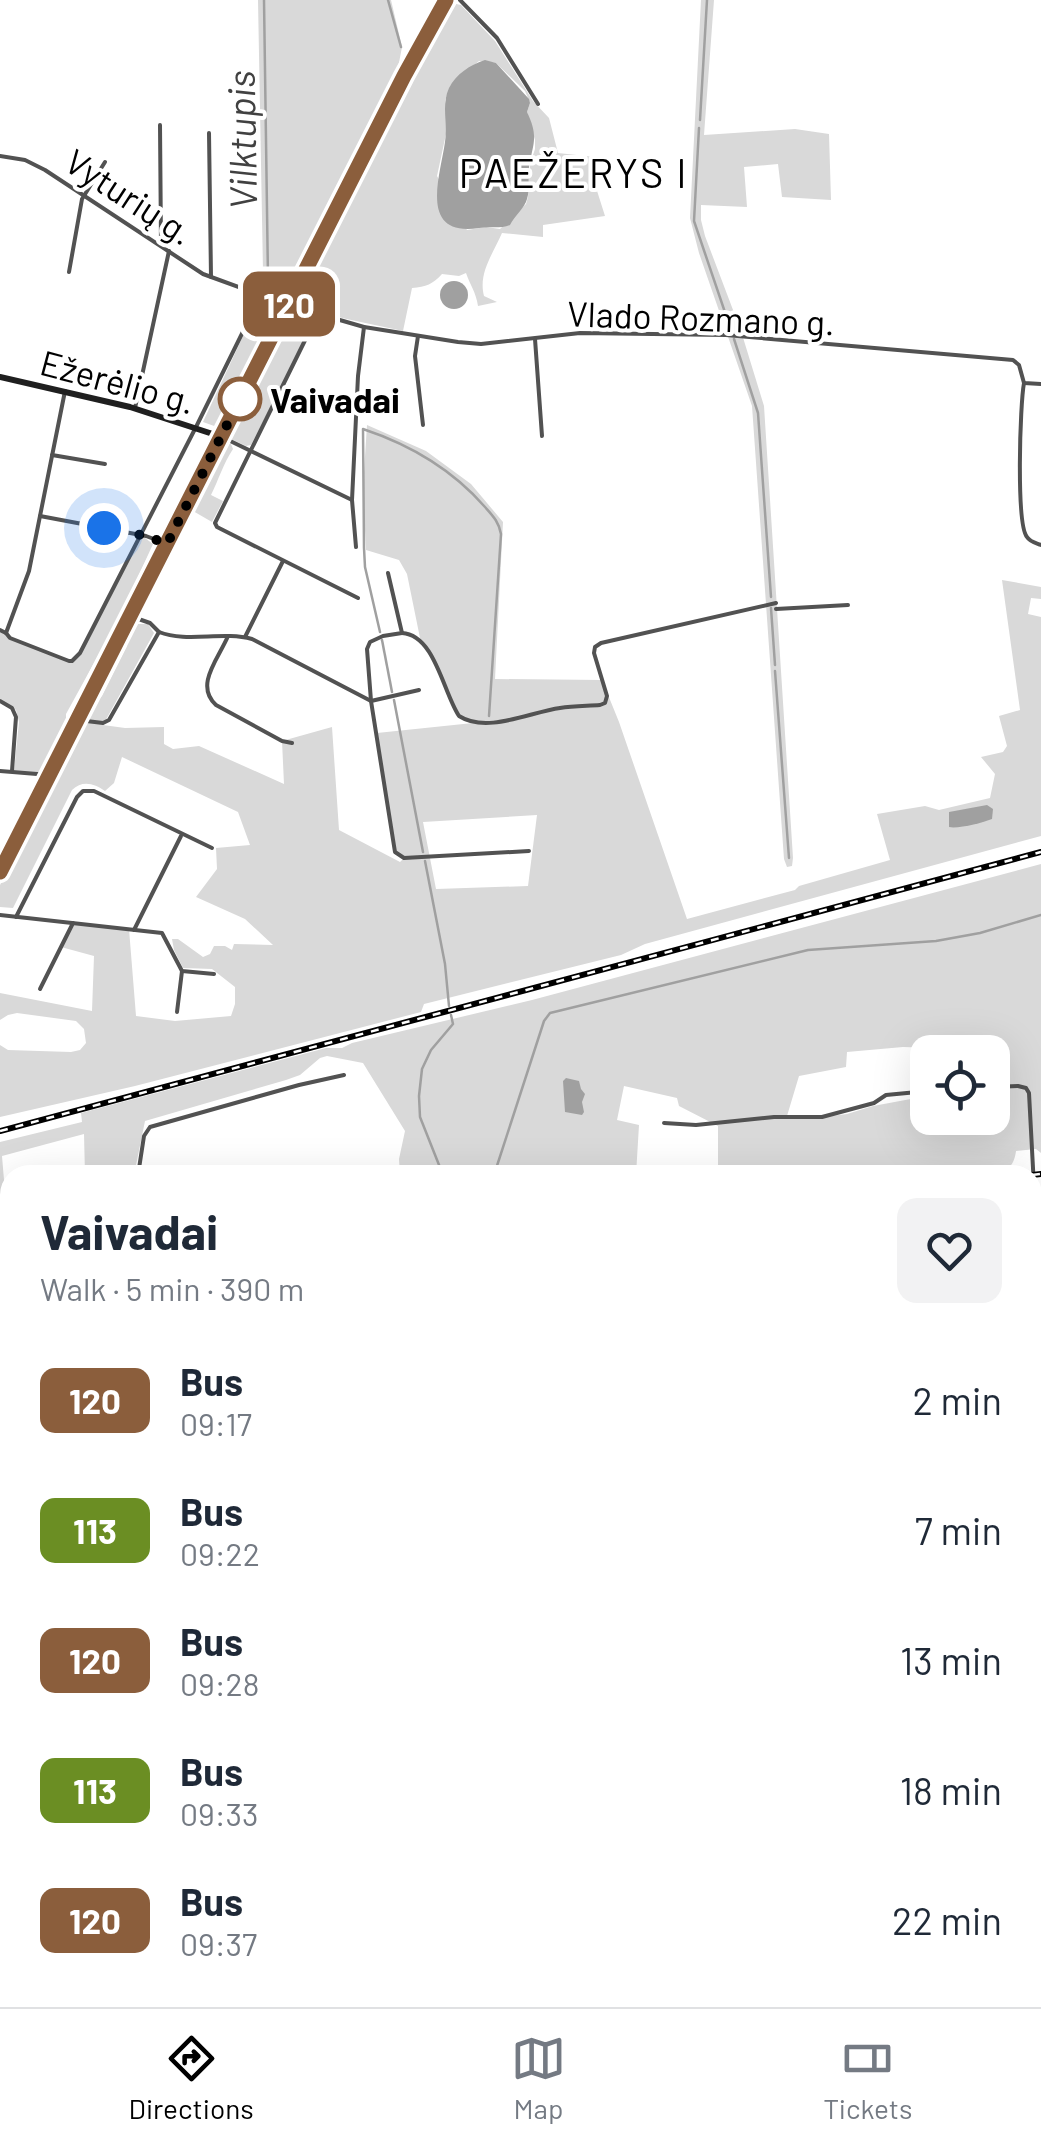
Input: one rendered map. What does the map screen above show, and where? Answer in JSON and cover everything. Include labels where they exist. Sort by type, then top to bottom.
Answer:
[{"type":"main road","points":[[0,872],[446,0]]},
{"type":"main road","name":"Ežerėlio g.","points":[[0,377],[135,408],[222,437]]},
{"type":"street","points":[[460,0],[498,38],[538,104]]},
{"type":"street","points":[[160,125],[161,246]]},
{"type":"street","points":[[209,133],[211,276]]},
{"type":"street","name":"Vyturių g.","points":[[0,156],[33,164],[211,276],[288,305]]},
{"type":"street","points":[[69,272],[84,195],[105,162]]},
{"type":"street","points":[[135,408],[170,251]]},
{"type":"street","points":[[64,391],[29,571],[3,631],[10,638],[69,661],[76,659],[141,535],[260,296]]},
{"type":"street","name":"Vlado Rozmano g.","points":[[288,305],[364,326],[481,344],[580,333],[739,336],[1013,360],[1019,365],[1024,383]]},
{"type":"street","points":[[318,314],[215,524],[358,598]]},
{"type":"street","points":[[356,548],[352,500],[364,326]]},
{"type":"street","points":[[418,336],[415,356],[423,425]]},
{"type":"street","points":[[535,339],[542,436]]},
{"type":"street","points":[[1041,384],[1024,383],[1020,488],[1024,533],[1041,544]]},
{"type":"street","points":[[222,437],[352,500]]},
{"type":"street","points":[[52,454],[105,464]]},
{"type":"street","points":[[40,516],[141,535],[167,544]]},
{"type":"street","points":[[246,637],[283,561]]},
{"type":"street","points":[[388,573],[402,633]]},
{"type":"street","points":[[529,851],[404,858],[394,852],[372,701],[370,642],[402,633],[420,638],[459,716],[467,721],[496,722],[561,707],[606,702],[594,654],[595,646],[601,642],[776,606],[848,605]]},
{"type":"street","points":[[130,616],[170,636],[246,637],[372,701],[418,690]]},
{"type":"street","points":[[78,720],[109,720],[159,632]]},
{"type":"street","points":[[228,636],[207,678],[209,698],[282,741],[292,743]]},
{"type":"street","points":[[0,702],[12,708],[16,717],[12,771]]},
{"type":"street","points":[[0,770],[48,778]]},
{"type":"street","points":[[16,917],[83,790],[94,791],[212,848]]},
{"type":"street","points":[[134,930],[182,834]]},
{"type":"street","points":[[0,915],[162,933],[182,971],[177,1012]]},
{"type":"street","points":[[40,990],[74,922]]},
{"type":"street","points":[[182,971],[214,974]]},
{"type":"street","points":[[140,1165],[144,1136],[150,1127],[344,1075]]},
{"type":"street","points":[[1010,1086],[1026,1088],[1029,1093],[1033,1165]]},
{"type":"street","points":[[664,1124],[822,1117],[874,1103],[886,1094],[910,1092]]},
{"type":"shaded area","points":[[258,0],[391,0],[402,47],[398,68],[283,296],[279,297],[256,288],[263,272]]},
{"type":"shaded area","points":[[701,0],[714,0],[704,135],[795,129],[829,134],[831,200],[782,197],[778,164],[744,167],[747,207],[701,205],[705,236],[764,406],[793,858],[792,866],[787,867],[752,406],[690,218]]},
{"type":"shaded area","points":[[456,4],[461,5],[495,41],[533,101],[549,118],[558,153],[595,157],[592,175],[605,216],[543,225],[543,237],[502,233],[483,279],[484,296],[497,302],[478,306],[466,273],[442,274],[429,284],[412,288],[403,331],[299,304],[298,302],[426,52]],"holes":[[[479,61],[496,63],[525,91],[530,103],[527,112],[535,149],[528,197],[526,204],[500,229],[467,230],[437,176],[446,134],[445,100],[451,85]]]},
{"type":"shaded area","points":[[485,60],[496,63],[529,99],[527,112],[534,140],[528,195],[510,225],[460,228],[447,223],[437,202],[446,135],[445,101],[455,78]]},
{"type":"shaded area","points":[[454,281],[464,285],[468,295],[464,305],[454,309],[444,305],[440,295],[444,285]]},
{"type":"shaded area","points":[[265,299],[280,306],[217,427],[203,422],[257,306]]},
{"type":"shaded area","points":[[291,312],[310,314],[314,321],[251,445],[246,446],[229,438],[228,433],[248,402]]},
{"type":"shaded area","points":[[367,425],[426,451],[471,484],[503,522],[495,679],[602,680],[687,919],[890,860],[877,814],[925,806],[939,810],[990,798],[995,774],[981,757],[1003,752],[1007,746],[999,716],[1020,710],[1002,580],[1041,587],[1041,599],[1031,598],[1028,614],[1041,617],[1041,836],[645,944],[621,955],[424,1004],[421,1012],[0,1117],[0,1045],[8,1050],[71,1052],[86,1043],[84,1029],[76,1021],[17,1013],[0,1020],[0,993],[92,1011],[94,956],[61,947],[73,923],[129,929],[136,1016],[175,1021],[231,1016],[235,987],[212,969],[183,968],[172,939],[178,939],[203,957],[214,946],[232,950],[234,944],[273,945],[245,919],[196,897],[217,869],[216,848],[250,845],[238,812],[122,757],[114,783],[105,791],[88,784],[72,790],[13,908],[0,907],[0,885],[94,704],[102,696],[127,646],[133,624],[148,624],[154,633],[103,725],[164,727],[164,744],[173,749],[199,746],[284,784],[282,741],[332,727],[339,830],[400,862],[403,859],[397,855],[377,733],[473,723],[459,716],[420,638],[407,574],[399,560],[366,550],[363,488]],"holes":[[[537,815],[528,886],[436,889],[423,822]]]},
{"type":"shaded area","points":[[227,443],[233,449],[211,495],[223,501],[212,522],[193,511]]},
{"type":"shaded area","points":[[141,535],[153,544],[122,612],[66,714],[66,722],[42,771],[14,771],[19,722],[16,710],[0,700],[0,630],[10,638],[69,661],[75,659]]},
{"type":"shaded area","points":[[987,805],[993,809],[992,819],[949,827],[949,812]]},
{"type":"shaded area","points":[[1041,864],[1041,1153],[1036,1149],[1016,1151],[1010,1165],[718,1165],[718,1126],[679,1106],[677,1098],[624,1086],[617,1120],[639,1125],[637,1165],[399,1165],[405,1131],[363,1063],[327,1056],[286,1080],[145,1121],[136,1165],[85,1165],[84,1134],[2,1156],[0,1165],[0,1142],[82,1122],[81,1113],[326,1048],[342,1048]],"holes":[[[910,1035],[1010,1035],[1010,1135],[910,1135],[910,1099],[822,1117],[787,1116],[799,1076],[846,1067],[847,1052],[910,1047]]]},
{"type":"shaded area","points":[[566,1078],[579,1081],[585,1094],[582,1115],[565,1112]]},
{"type":"waterway","name":"Vilktupis","points":[[264,0],[268,279]]},
{"type":"waterway","points":[[388,0],[401,47]]},
{"type":"waterway","points":[[700,120],[707,0]]},
{"type":"waterway","points":[[699,128],[694,221],[731,330]]},
{"type":"waterway","points":[[734,339],[758,413],[771,597]]},
{"type":"waterway","points":[[380,632],[365,567],[363,429],[398,443],[445,470],[472,493],[499,526],[489,716]]},
{"type":"waterway","points":[[771,608],[775,665]]},
{"type":"waterway","name":"Vilktupis","points":[[382,640],[392,692]]},
{"type":"waterway","points":[[775,671],[789,858]]},
{"type":"waterway","name":"Vilktupis","points":[[394,700],[423,852]]},
{"type":"waterway","name":"Vilktupis","points":[[425,861],[449,1006]]},
{"type":"waterway","points":[[497,1165],[544,1021],[550,1013],[808,950],[936,941],[1041,915]]},
{"type":"waterway","name":"Vilktupis","points":[[439,1165],[420,1117],[419,1096],[422,1069],[431,1050],[453,1024],[451,1015]]},
{"type":"railway","points":[[0,1131],[1041,852]]},
{"type":"bus line","name":"120","points":[[0,872],[446,0]]},
{"type":"place","name":"Vaivadai","points":[[240,399]]},
{"type":"district","name":"PAEŽERYS I","points":[[574,172]]},
{"type":"route","points":[[104,528],[167,544],[240,399]]}]
